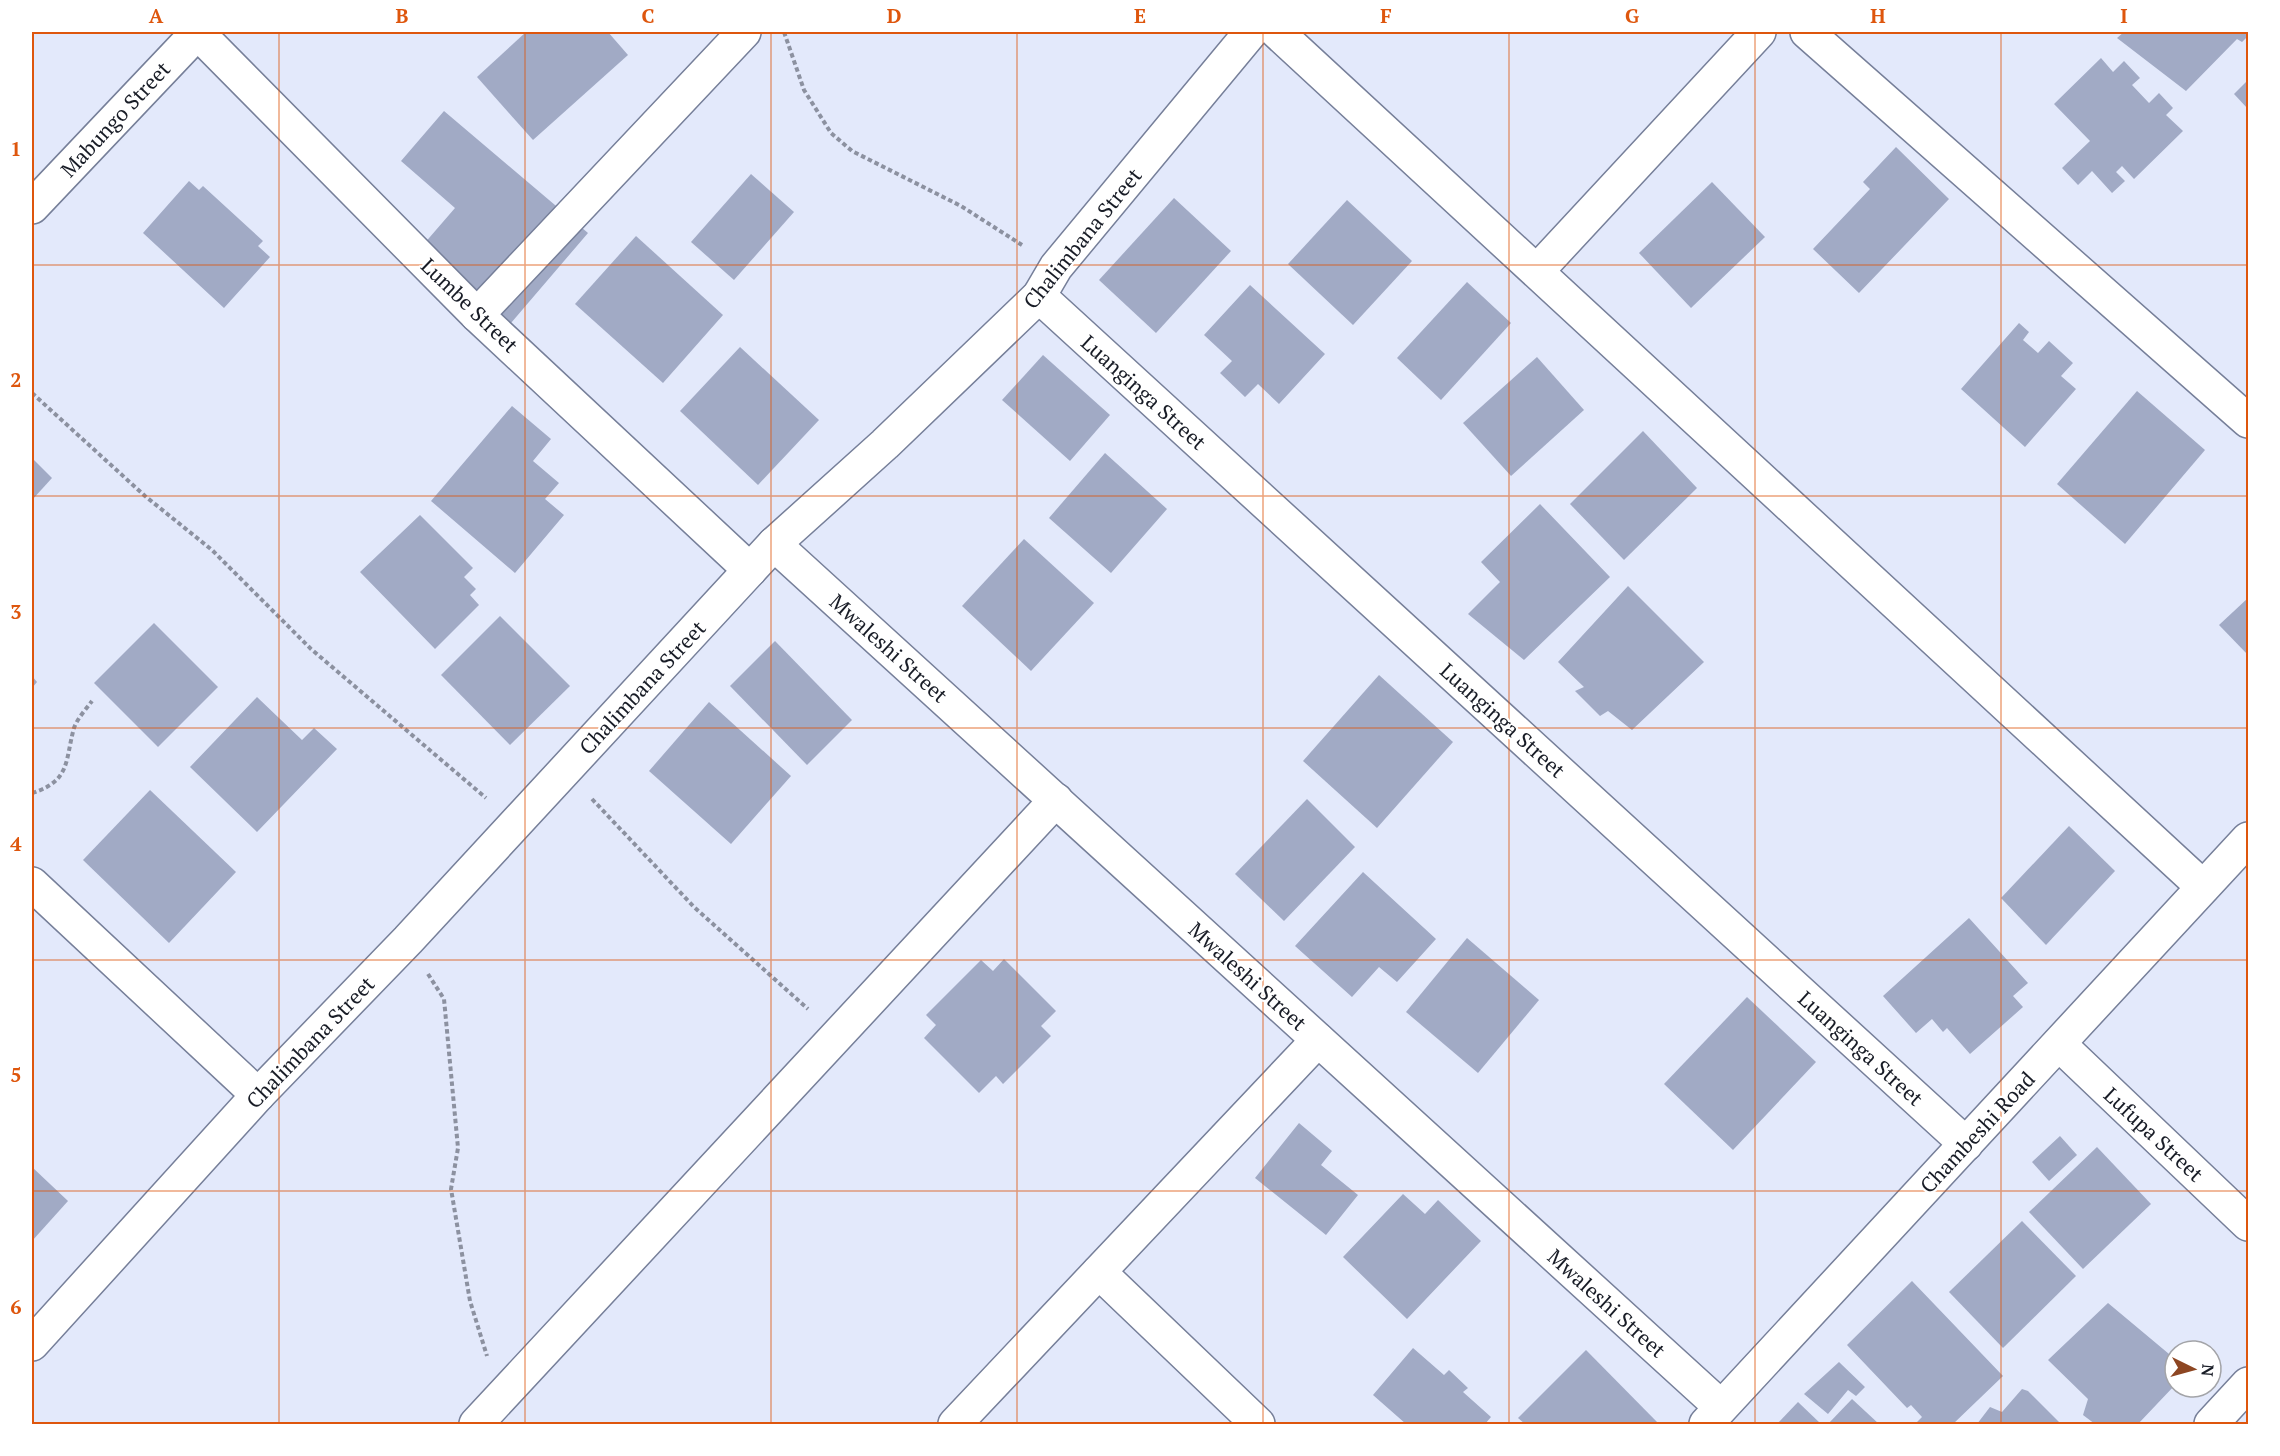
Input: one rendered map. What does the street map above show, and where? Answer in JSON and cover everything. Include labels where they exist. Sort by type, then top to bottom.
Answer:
[{"type":"street","name":"Lumbe Street","points":[[198,32],[477,315],[750,570]]},
{"type":"street","name":"Mabungo Street","points":[[32,207],[198,32]]},
{"type":"street","points":[[477,315],[744,32]]},
{"type":"street","name":"Chalimbana Street","points":[[32,1344],[258,1095],[408,940],[774,544],[885,444],[1040,296],[1056,267],[1251,32]]},
{"type":"street","points":[[1277,32],[1538,270],[2204,887]]},
{"type":"street","points":[[1538,270],[1759,32]]},
{"type":"street","points":[[1808,32],[2248,420]]},
{"type":"street","name":"Luanginga Street","points":[[1040,296],[1966,1143]]},
{"type":"street","name":"Mwaleshi Street","points":[[774,544],[1318,1040],[1713,1416]]},
{"type":"street","points":[[476,1425],[1056,800]]},
{"type":"street","name":"Chambeshi Road","points":[[1713,1416],[2248,839]]},
{"type":"street","points":[[32,884],[258,1095]]},
{"type":"street","points":[[955,1425],[1318,1040]]},
{"type":"street","name":"Lufupa Street","points":[[2059,1044],[2248,1224]]},
{"type":"street","points":[[1099,1272],[1258,1425]]},
{"type":"street","points":[[2211,1425],[2248,1384]]},
{"type":"path","points":[[784,32],[804,90],[831,133],[845,145],[961,206],[1056,267]]},
{"type":"path","points":[[32,393],[145,496],[212,550],[311,650],[516,824]]},
{"type":"path","points":[[32,793],[41,790],[62,774],[69,757],[74,726],[92,700]]},
{"type":"path","points":[[565,771],[694,907],[838,1035]]},
{"type":"path","points":[[408,940],[444,999],[458,1148],[451,1189],[470,1301],[500,1399]]},
{"type":"building","points":[[526,32],[608,32],[628,55],[533,140],[477,77]]},
{"type":"building","points":[[2124,32],[2248,32],[2248,36],[2242,42],[2237,39],[2186,91],[2117,38]]},
{"type":"building","points":[[2101,58],[2113,72],[2124,61],[2140,78],[2132,85],[2149,103],[2159,93],[2173,108],[2166,115],[2183,131],[2134,179],[2122,166],[2116,172],[2125,181],[2112,193],[2092,171],[2078,185],[2062,168],[2090,141],[2054,104]]},
{"type":"building","points":[[2248,80],[2248,109],[2234,94]]},
{"type":"building","points":[[444,111],[588,233],[511,323],[423,245],[455,208],[401,161]]},
{"type":"building","points":[[1896,147],[1949,199],[1859,293],[1813,249],[1870,189],[1863,182]]},
{"type":"building","points":[[751,174],[794,212],[734,280],[691,242]]},
{"type":"building","points":[[189,181],[199,190],[203,186],[263,241],[258,246],[270,257],[224,308],[143,233]]},
{"type":"building","points":[[1712,182],[1765,237],[1691,308],[1639,253]]},
{"type":"building","points":[[1174,198],[1231,251],[1156,333],[1099,280]]},
{"type":"building","points":[[1347,200],[1412,261],[1353,325],[1288,264]]},
{"type":"building","points":[[636,236],[723,315],[663,383],[575,304]]},
{"type":"building","points":[[1467,282],[1511,323],[1441,400],[1397,358]]},
{"type":"building","points":[[1250,285],[1325,354],[1279,404],[1258,384],[1245,397],[1220,373],[1232,361],[1204,335]]},
{"type":"building","points":[[2019,323],[2029,332],[2023,340],[2038,353],[2049,341],[2073,363],[2061,376],[2076,389],[2025,447],[1961,389]]},
{"type":"building","points":[[740,347],[819,420],[758,485],[680,411]]},
{"type":"building","points":[[1043,355],[1110,415],[1070,461],[1002,400]]},
{"type":"building","points":[[1537,357],[1584,410],[1511,476],[1463,423]]},
{"type":"building","points":[[2137,391],[2205,450],[2125,544],[2057,484]]},
{"type":"building","points":[[512,406],[551,439],[533,461],[559,483],[545,499],[564,515],[515,573],[431,501]]},
{"type":"building","points":[[1643,431],[1697,488],[1624,560],[1570,504]]},
{"type":"building","points":[[1105,453],[1167,509],[1111,573],[1049,518]]},
{"type":"building","points":[[32,458],[52,478],[32,500]]},
{"type":"building","points":[[1540,504],[1610,577],[1524,660],[1468,614],[1500,582],[1481,562]]},
{"type":"building","points":[[420,515],[473,568],[464,577],[476,589],[470,595],[479,605],[435,649],[360,572]]},
{"type":"building","points":[[1024,539],[1094,603],[1031,671],[962,606]]},
{"type":"building","points":[[1628,586],[1704,662],[1632,730],[1608,711],[1600,716],[1575,691],[1584,687],[1558,662]]},
{"type":"building","points":[[2248,598],[2248,655],[2219,625]]},
{"type":"building","points":[[500,616],[570,686],[510,745],[441,675]]},
{"type":"building","points":[[154,623],[218,687],[158,747],[94,683]]},
{"type":"building","points":[[775,641],[852,720],[807,765],[730,686]]},
{"type":"building","points":[[1379,675],[1453,742],[1377,828],[1303,761]]},
{"type":"building","points":[[32,676],[37,682],[32,688]]},
{"type":"building","points":[[257,697],[302,740],[314,728],[337,749],[257,832],[190,767]]},
{"type":"building","points":[[709,702],[791,776],[731,844],[649,771]]},
{"type":"building","points":[[150,790],[236,872],[169,943],[83,860]]},
{"type":"building","points":[[1307,799],[1355,847],[1284,921],[1235,874]]},
{"type":"building","points":[[2069,826],[2115,871],[2046,945],[2001,898]]},
{"type":"building","points":[[1363,872],[1436,939],[1397,982],[1379,967],[1352,997],[1295,946]]},
{"type":"building","points":[[1969,918],[2028,983],[2013,996],[2023,1007],[1970,1054],[1947,1028],[1943,1032],[1932,1019],[1916,1033],[1883,996]]},
{"type":"building","points":[[1467,938],[1539,1000],[1478,1073],[1406,1012]]},
{"type":"building","points":[[1004,959],[1056,1011],[1041,1026],[1051,1036],[1003,1084],[996,1076],[979,1093],[924,1038],[936,1025],[926,1015],[981,960],[993,971]]},
{"type":"building","points":[[1747,997],[1816,1062],[1733,1150],[1664,1084]]},
{"type":"building","points":[[1299,1123],[1332,1151],[1321,1165],[1358,1195],[1326,1235],[1255,1178]]},
{"type":"building","points":[[2060,1136],[2077,1155],[2049,1181],[2032,1162]]},
{"type":"building","points":[[2097,1147],[2151,1204],[2083,1269],[2029,1212]]},
{"type":"building","points":[[32,1167],[68,1201],[32,1241]]},
{"type":"building","points":[[1403,1194],[1425,1214],[1438,1200],[1481,1241],[1407,1319],[1343,1257]]},
{"type":"building","points":[[2022,1221],[2076,1276],[2003,1348],[1949,1292]]},
{"type":"building","points":[[1912,1281],[2003,1376],[1953,1424],[1915,1424],[1922,1417],[1911,1405],[1907,1408],[1847,1345]]},
{"type":"building","points":[[2108,1303],[2163,1349],[2163,1398],[2138,1424],[2095,1424],[2083,1415],[2088,1399],[2048,1360]]},
{"type":"building","points":[[1413,1348],[1444,1375],[1449,1370],[1468,1388],[1463,1392],[1491,1417],[1485,1424],[1406,1424],[1373,1395]]},
{"type":"building","points":[[1586,1350],[1659,1424],[1525,1424],[1518,1418]]},
{"type":"building","points":[[1839,1362],[1865,1387],[1856,1396],[1848,1390],[1828,1414],[1804,1394]]},
{"type":"building","points":[[2022,1389],[2028,1391],[2061,1424],[1977,1424],[1990,1407],[2002,1412]]},
{"type":"building","points":[[1852,1399],[1879,1424],[1828,1424]]},
{"type":"building","points":[[1798,1402],[1821,1424],[1777,1424]]}]
